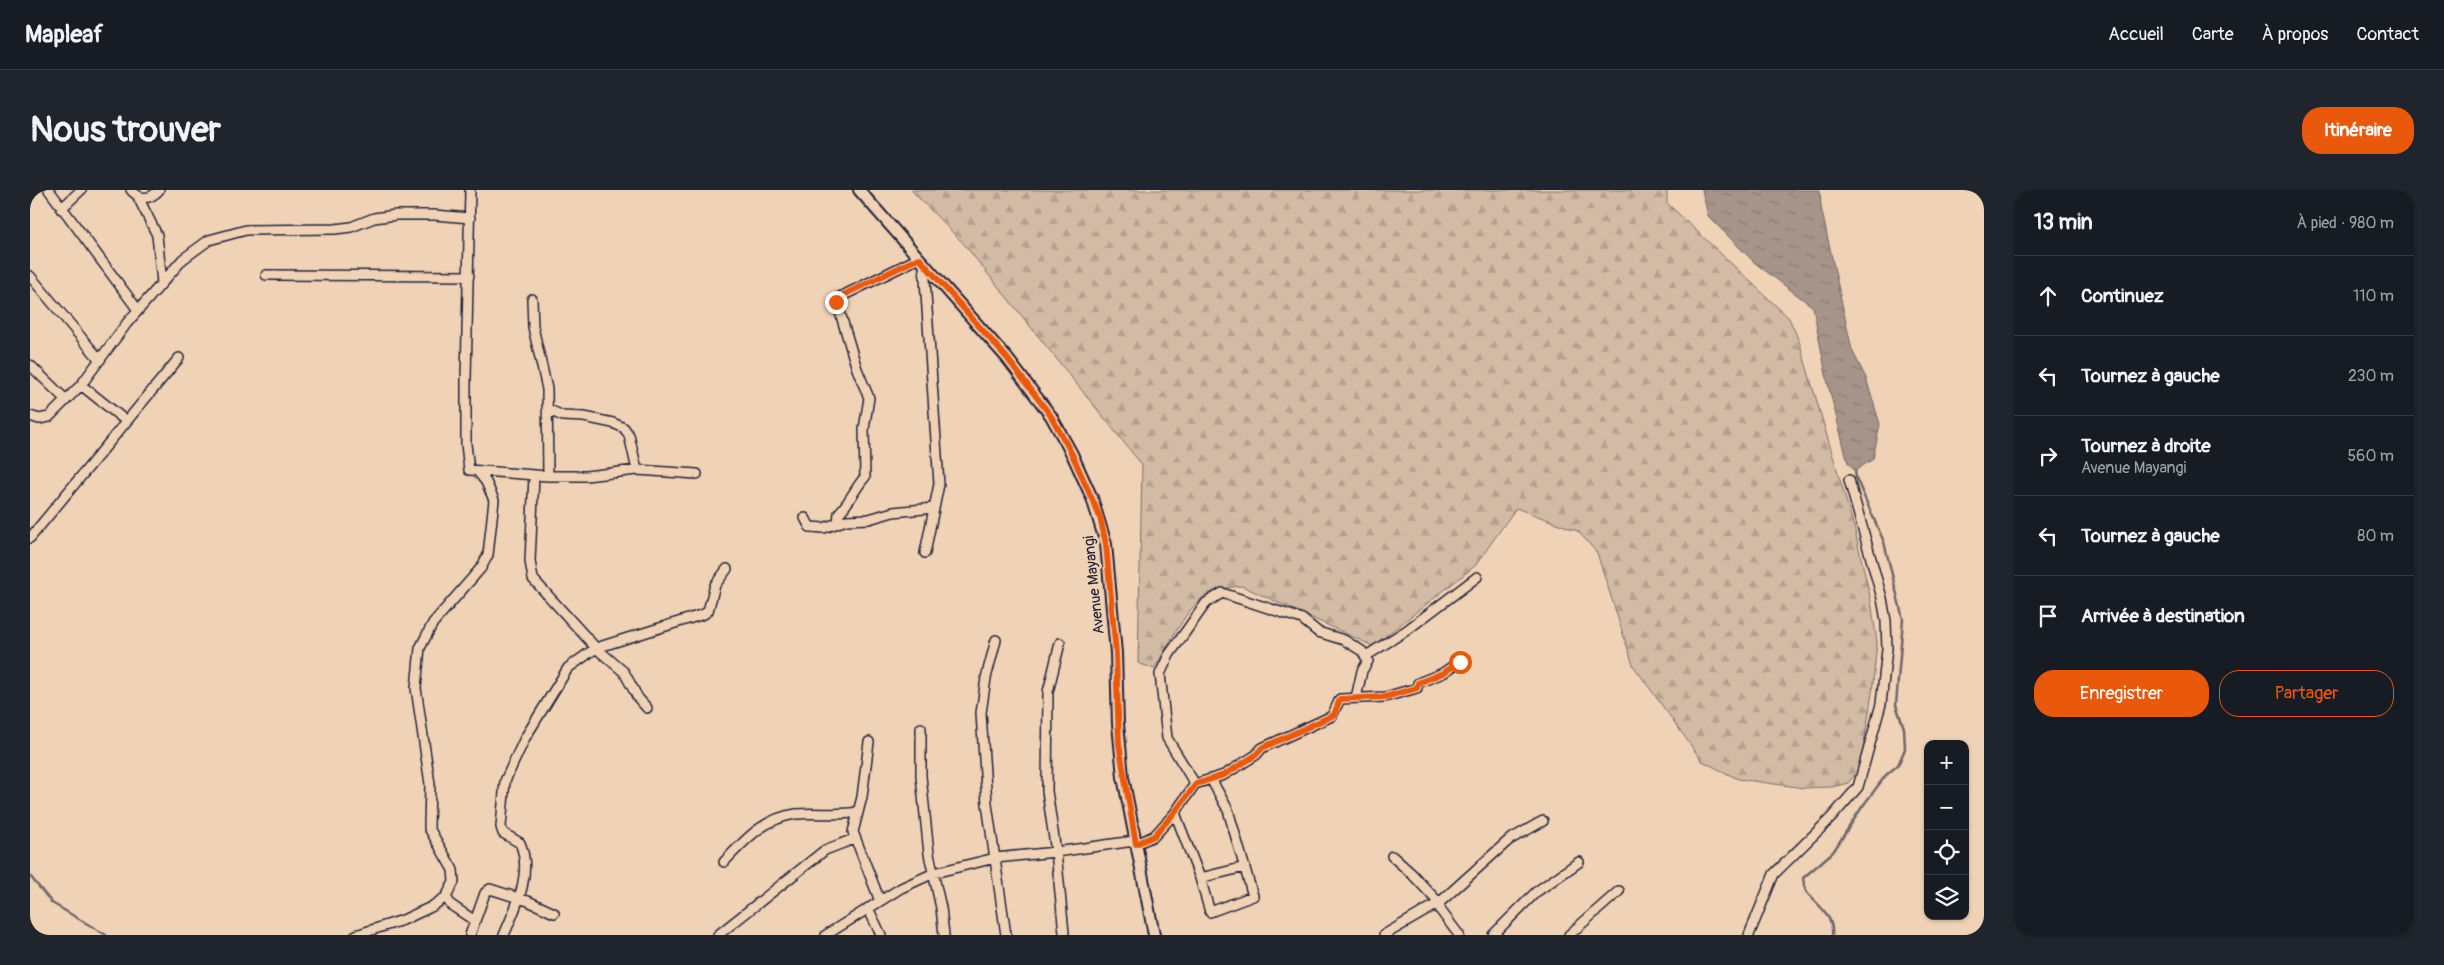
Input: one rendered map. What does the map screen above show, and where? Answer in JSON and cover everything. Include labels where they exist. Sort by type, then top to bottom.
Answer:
[{"type":"street","points":[[49,190],[61,209],[138,310]]},
{"type":"street","points":[[61,209],[81,190]]},
{"type":"street","points":[[131,190],[138,197],[157,235],[162,283]]},
{"type":"street","points":[[138,197],[151,197],[159,190]]},
{"type":"street","points":[[470,190],[466,444],[468,468],[478,472],[534,476],[586,476],[637,470],[696,474]]},
{"type":"street","name":"Avenue Mayangi","points":[[859,190],[1007,358],[1051,416],[1072,454],[1100,517],[1106,544],[1115,644],[1119,744],[1135,842],[1154,935]]},
{"type":"street","points":[[30,416],[39,419],[49,417],[80,385],[138,310],[162,283],[196,247],[209,240],[246,230],[335,229],[351,227],[374,218],[396,216],[470,218]]},
{"type":"street","points":[[838,522],[839,513],[850,503],[857,483],[865,478],[864,429],[869,400],[836,299],[921,261],[939,484],[925,553]]},
{"type":"street","points":[[266,275],[469,276]]},
{"type":"street","points":[[30,276],[100,360]]},
{"type":"street","points":[[532,299],[533,327],[547,390],[548,476]]},
{"type":"street","points":[[30,538],[179,358]]},
{"type":"street","points":[[30,365],[66,400]]},
{"type":"street","points":[[80,385],[126,420]]},
{"type":"street","points":[[548,410],[563,416],[584,417],[613,423],[624,428],[629,435],[637,470]]},
{"type":"street","points":[[356,935],[403,920],[446,898],[454,882],[450,863],[429,828],[430,784],[416,688],[420,648],[433,622],[481,568],[488,555],[494,500],[486,482],[478,472]]},
{"type":"street","points":[[534,476],[530,572],[539,589],[596,648],[624,672],[638,698],[647,708]]},
{"type":"street","points":[[1748,935],[1774,874],[1831,818],[1858,787],[1879,712],[1887,649],[1886,621],[1882,598],[1849,480]]},
{"type":"street","points":[[805,518],[810,527],[824,528],[838,522],[869,519],[892,512],[934,508]]},
{"type":"street","points":[[504,935],[519,898],[525,860],[520,843],[503,833],[501,827],[505,781],[525,738],[562,676],[568,668],[596,648],[704,614],[708,611],[715,585],[727,569]]},
{"type":"street","points":[[1366,656],[1407,630],[1477,577]]},
{"type":"street","points":[[1196,784],[1167,738],[1160,674],[1169,655],[1206,603],[1222,593],[1302,619],[1318,632],[1344,640],[1362,651],[1368,661],[1360,678],[1356,698]]},
{"type":"street","points":[[996,640],[986,678],[981,709],[987,804],[1006,935]]},
{"type":"street","points":[[1060,643],[1049,685],[1047,791],[1056,852],[1064,932]]},
{"type":"street","points":[[826,935],[909,884],[934,872],[995,858],[1150,840],[1175,812],[1196,784],[1221,777],[1250,760],[1262,748],[1334,715],[1340,699],[1385,697],[1417,688],[1418,683],[1443,673],[1460,662]]},
{"type":"street","points":[[921,728],[921,776],[929,854],[934,872],[944,935]]},
{"type":"street","points":[[869,742],[858,812],[854,824],[854,839],[880,901]]},
{"type":"street","points":[[1175,812],[1200,878],[1210,912],[1253,896],[1228,810],[1210,779]]},
{"type":"street","points":[[724,862],[760,827],[794,814],[841,816],[858,812]]},
{"type":"street","points":[[1384,935],[1438,903],[1509,840],[1542,822]]},
{"type":"street","points":[[718,935],[825,850],[854,839]]},
{"type":"street","points":[[1392,856],[1412,874],[1438,903],[1441,911],[1459,935]]},
{"type":"street","points":[[1493,935],[1536,892],[1579,862]]},
{"type":"street","points":[[1200,878],[1245,867]]},
{"type":"street","points":[[470,935],[488,890],[493,889],[519,898],[554,913]]},
{"type":"street","points":[[1569,935],[1619,891]]},
{"type":"street","points":[[446,898],[451,905],[475,920]]},
{"type":"street","points":[[868,908],[881,935]]},
{"type":"green space","points":[[911,190],[1667,190],[1667,203],[1789,318],[1799,341],[1854,527],[1871,601],[1877,642],[1872,693],[1860,769],[1848,783],[1832,787],[1804,788],[1738,779],[1702,761],[1633,665],[1597,553],[1578,531],[1516,508],[1475,566],[1373,646],[1242,586],[1212,592],[1203,597],[1179,626],[1154,669],[1138,663],[1142,465],[963,243]]},
{"type":"water","points":[[1702,190],[1820,190],[1821,207],[1852,350],[1866,378],[1880,424],[1873,459],[1855,471],[1848,463],[1827,380],[1813,307],[1755,263],[1708,216]]},
{"type":"waterway","points":[[1832,935],[1831,922],[1821,907],[1807,893],[1803,878],[1833,852],[1862,807],[1886,775],[1898,765],[1905,749],[1904,728],[1896,705],[1903,619],[1884,542],[1856,478],[1855,470]]},
{"type":"waterway","points":[[30,876],[52,903],[106,935]]},
{"type":"route","points":[[836,302],[837,298],[919,258],[1007,358],[1051,416],[1072,454],[1104,530],[1116,653],[1119,744],[1123,777],[1136,844],[1150,840],[1175,812],[1192,787],[1200,781],[1221,777],[1250,760],[1260,749],[1334,715],[1340,699],[1385,697],[1417,688],[1418,683],[1443,673],[1460,662]]}]
